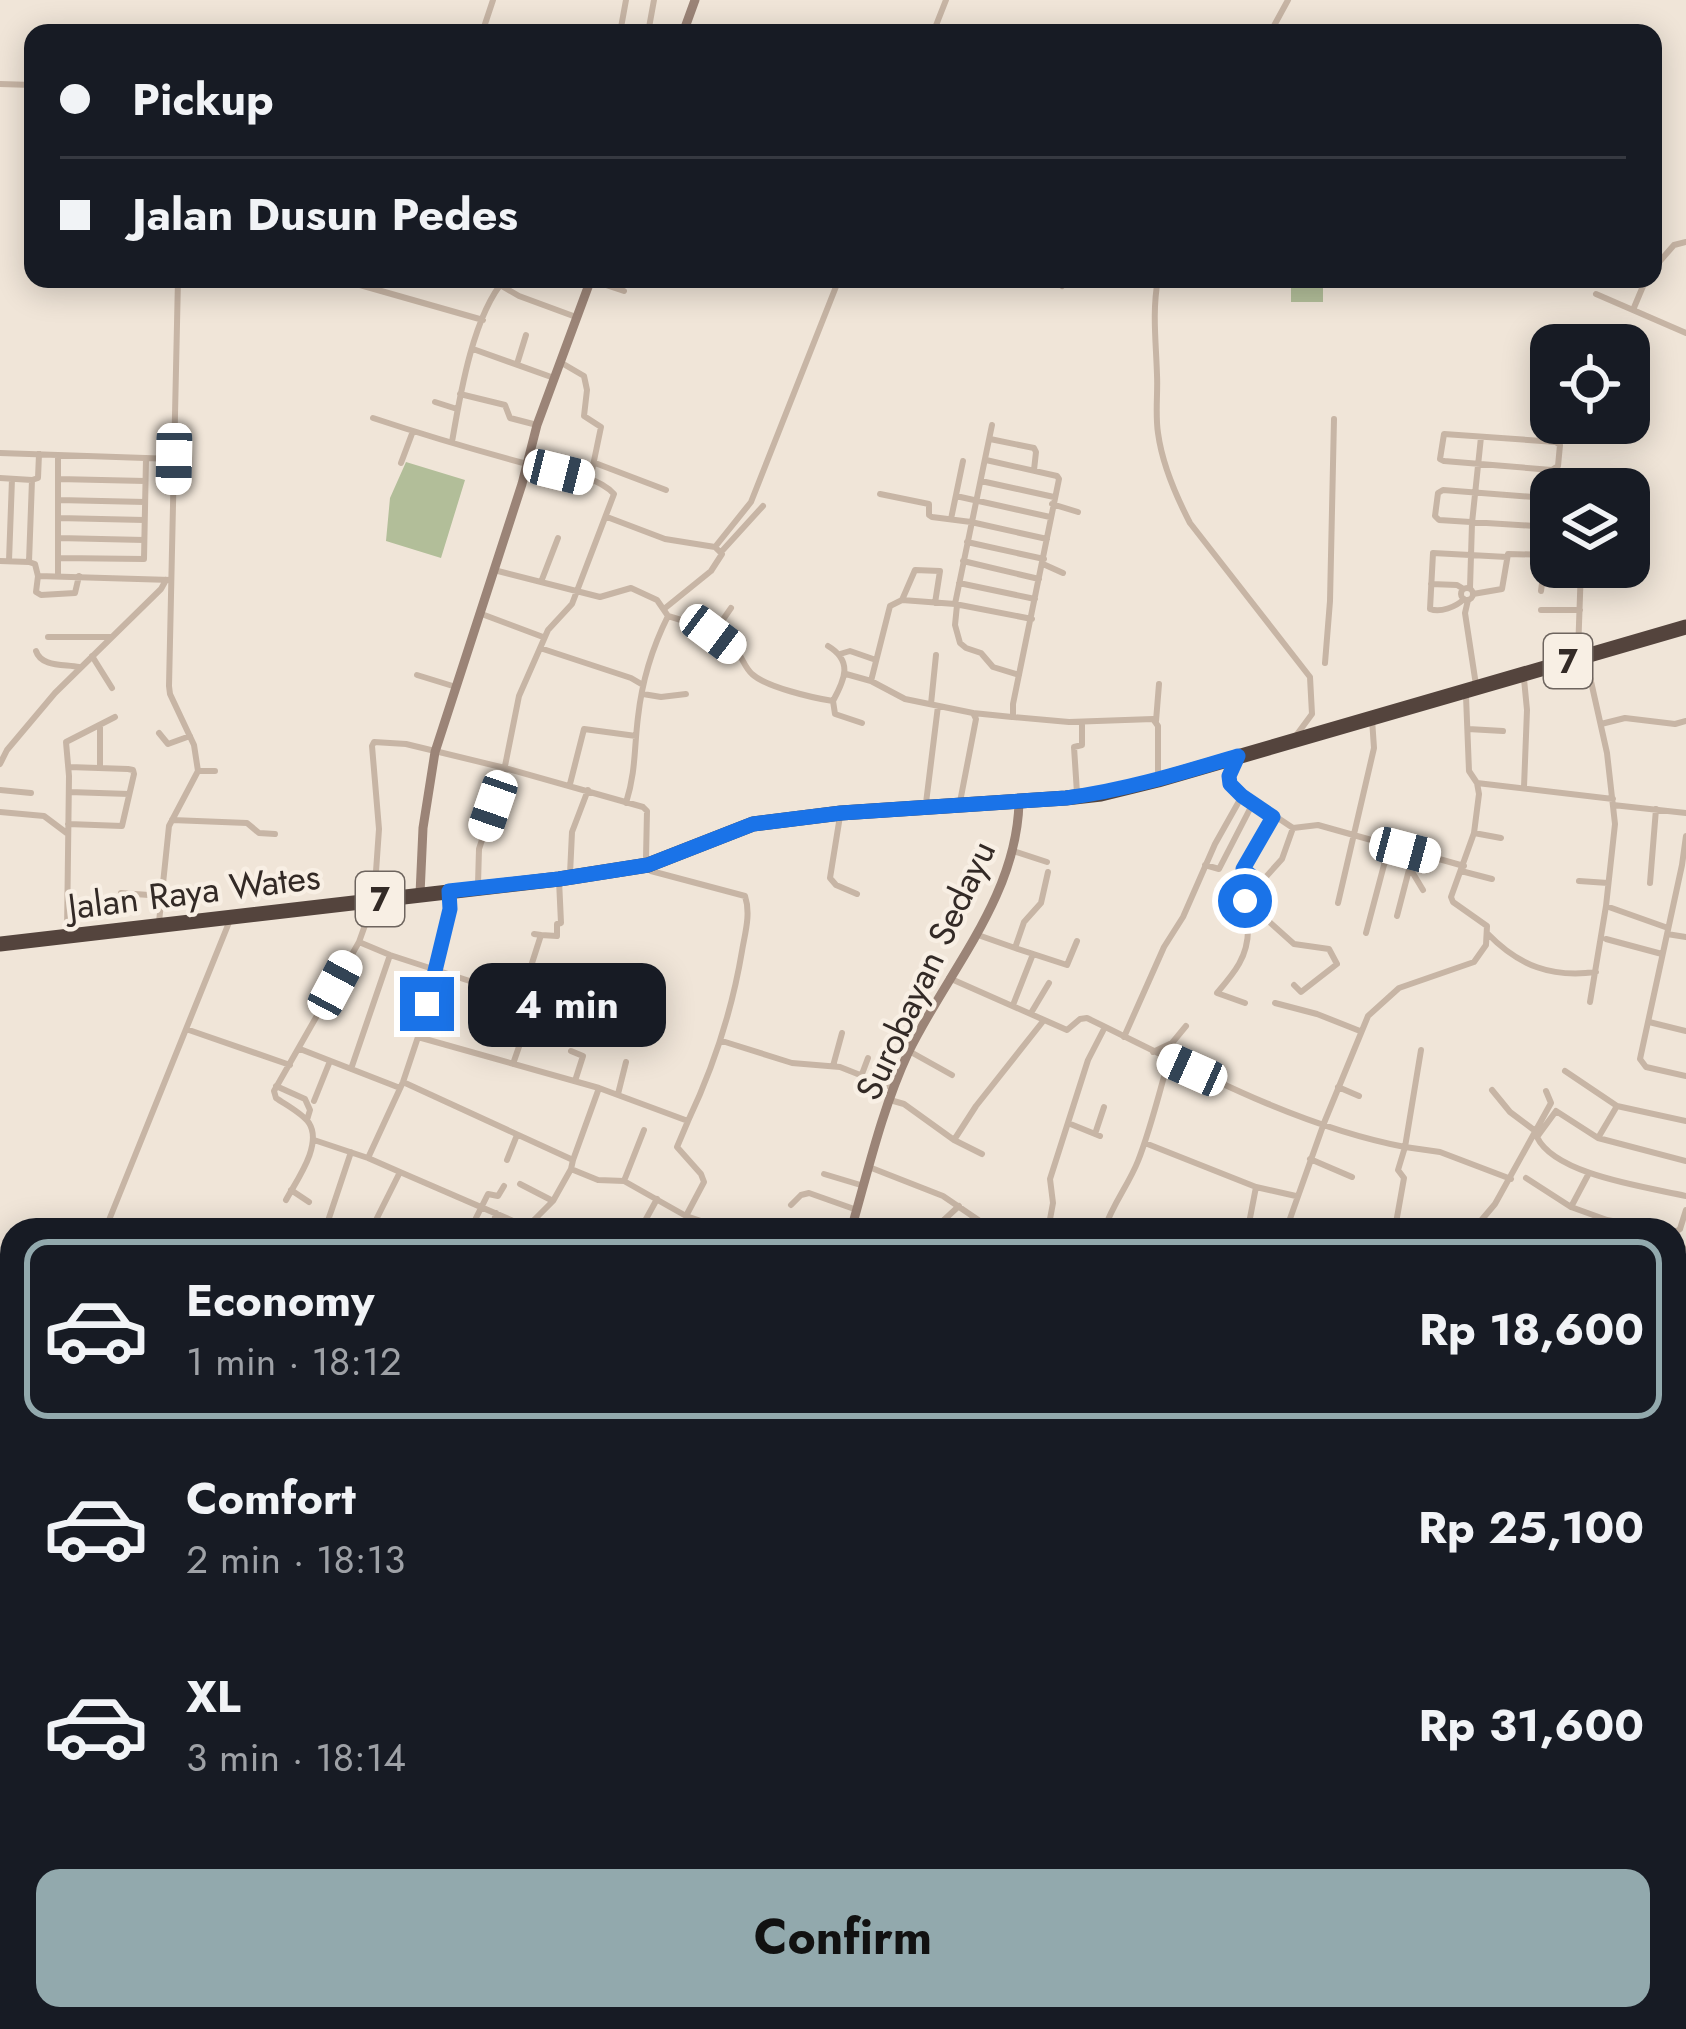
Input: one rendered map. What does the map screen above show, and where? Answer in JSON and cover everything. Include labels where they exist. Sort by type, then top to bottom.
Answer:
[{"type":"highway","name":"Jalan Raya Wates","points":[[1464,693],[1586,667],[1686,631]]},
{"type":"highway","name":"Jalan Raya Wates","points":[[0,944],[648,865],[753,824],[841,813],[1077,797],[1158,780],[1464,693],[1586,667]]},
{"type":"street","points":[[1662,259],[1674,245],[1686,242]]},
{"type":"street","points":[[158,926],[172,820],[198,771],[190,736],[169,686],[178,288]]},
{"type":"street","points":[[371,288],[483,320]]},
{"type":"street","points":[[452,442],[473,349],[499,288]]},
{"type":"street","points":[[509,288],[519,296],[576,316]]},
{"type":"street","points":[[420,894],[435,752],[537,425],[587,288]]},
{"type":"street","points":[[616,288],[624,291]]},
{"type":"street","points":[[718,549],[751,502],[834,288]]},
{"type":"street","points":[[1157,288],[1153,322],[1158,436],[1190,523],[1310,677],[1312,714],[1292,741]]},
{"type":"street","points":[[1633,310],[1642,288]]},
{"type":"street","points":[[1596,294],[1686,333]]},
{"type":"street","points":[[517,364],[526,335]]},
{"type":"street","points":[[473,349],[554,378]]},
{"type":"street","points":[[560,362],[584,376],[584,416],[602,427],[590,480]]},
{"type":"street","points":[[460,394],[505,405],[509,417],[537,425]]},
{"type":"street","points":[[435,402],[458,409]]},
{"type":"street","points":[[374,418],[590,480],[614,494],[578,591],[568,611],[548,630],[519,696],[505,768],[479,849],[478,887]]},
{"type":"street","points":[[1325,663],[1334,419]]},
{"type":"street","points":[[992,425],[959,583],[956,625],[966,648],[981,653],[993,667],[1019,675]]},
{"type":"street","points":[[401,463],[413,431]]},
{"type":"street","points":[[1444,434],[1480,437],[1558,443],[1558,466],[1552,470],[1440,459],[1444,434]]},
{"type":"street","points":[[1290,1218],[1360,1031],[1376,1006],[1399,988],[1474,962],[1483,953],[1488,934],[1487,926],[1452,900],[1451,894],[1474,833],[1479,794],[1469,771],[1464,693],[1480,437]]},
{"type":"street","points":[[990,440],[1034,448],[1034,470]]},
{"type":"street","points":[[0,453],[174,459]]},
{"type":"street","points":[[0,478],[38,478],[39,454]]},
{"type":"street","points":[[58,455],[58,575]]},
{"type":"street","points":[[143,579],[146,458]]},
{"type":"street","points":[[986,460],[1058,477],[1013,717]]},
{"type":"street","points":[[951,519],[963,461]]},
{"type":"street","points":[[595,463],[666,490]]},
{"type":"street","points":[[12,479],[4,561],[35,564],[35,592],[40,595],[75,593],[80,576]]},
{"type":"street","points":[[58,479],[145,481]]},
{"type":"street","points":[[29,562],[32,480]]},
{"type":"street","points":[[981,481],[1053,500],[1078,512]]},
{"type":"street","points":[[1530,497],[1439,491],[1436,516],[1439,520],[1530,526]]},
{"type":"street","points":[[880,494],[925,503],[930,506],[929,516],[1047,539]]},
{"type":"street","points":[[956,496],[1050,517]]},
{"type":"street","points":[[58,500],[145,502]]},
{"type":"street","points":[[718,549],[763,506]]},
{"type":"street","points":[[608,517],[665,539],[718,549]]},
{"type":"street","points":[[58,518],[145,520]]},
{"type":"street","points":[[58,538],[144,540]]},
{"type":"street","points":[[542,582],[558,538]]},
{"type":"street","points":[[967,542],[1044,562],[1063,573]]},
{"type":"street","points":[[626,803],[635,772],[652,649],[666,612],[712,571],[722,557],[718,549]]},
{"type":"street","points":[[1507,556],[1502,589],[1467,594],[1457,605],[1431,610],[1433,553],[1530,555]]},
{"type":"street","points":[[58,558],[144,559]]},
{"type":"street","points":[[963,561],[1039,579]]},
{"type":"street","points":[[494,570],[600,597],[631,589],[657,599],[666,612],[713,634],[736,651],[751,673],[763,680],[833,701]]},
{"type":"street","points":[[902,599],[913,572],[940,571],[935,603]]},
{"type":"street","points":[[38,576],[169,580]]},
{"type":"street","points":[[0,764],[7,750],[81,667],[169,580]]},
{"type":"street","points":[[959,583],[1035,599]]},
{"type":"street","points":[[1431,584],[1457,585],[1467,594]]},
{"type":"street","points":[[1581,588],[1586,667],[1601,724],[1615,845],[1590,1002]]},
{"type":"street","points":[[871,681],[890,606],[902,599],[1032,619]]},
{"type":"street","points":[[713,634],[731,608]]},
{"type":"street","points":[[1541,610],[1580,610]]},
{"type":"street","points":[[479,613],[544,638]]},
{"type":"street","points":[[48,637],[111,637]]},
{"type":"street","points":[[828,646],[846,663],[833,701],[835,714],[862,723]]},
{"type":"street","points":[[539,648],[632,678],[661,697],[686,694]]},
{"type":"street","points":[[840,654],[847,650],[876,660]]},
{"type":"street","points":[[36,651],[44,662],[81,667]]},
{"type":"street","points":[[926,807],[936,655]]},
{"type":"street","points":[[92,656],[112,688]]},
{"type":"street","points":[[846,674],[871,681],[900,698],[974,713],[1082,722],[1148,718],[1156,722]]},
{"type":"street","points":[[417,675],[456,687]]},
{"type":"street","points":[[1524,679],[1524,787]]},
{"type":"street","points":[[1158,780],[1160,684]]},
{"type":"street","points":[[960,806],[974,713]]},
{"type":"street","points":[[68,936],[66,742],[116,717]]},
{"type":"street","points":[[1338,902],[1374,748],[1372,718]]},
{"type":"street","points":[[1601,724],[1624,718],[1686,721]]},
{"type":"street","points":[[1077,797],[1074,747],[1082,745],[1082,722]]},
{"type":"street","points":[[100,724],[100,768]]},
{"type":"street","points":[[570,784],[584,729],[637,736]]},
{"type":"street","points":[[1468,729],[1503,731]]},
{"type":"street","points":[[159,733],[169,744],[190,736]]},
{"type":"street","points":[[308,1120],[274,1094],[359,942],[374,900],[379,829],[373,743],[406,744],[570,784],[647,811],[648,865],[654,873],[746,896],[746,933],[722,1041],[677,1147],[704,1182],[686,1216]]},
{"type":"street","points":[[1238,756],[1229,779],[1232,788],[1293,828],[1318,825],[1354,834],[1492,879]]},
{"type":"street","points":[[0,812],[44,816],[68,829],[122,826],[133,770],[69,767]]},
{"type":"street","points":[[198,771],[214,771]]},
{"type":"street","points":[[1477,783],[1686,814]]},
{"type":"street","points":[[0,790],[31,793]]},
{"type":"street","points":[[359,942],[482,986],[484,973],[526,988],[537,935],[557,936],[572,832],[588,790]]},
{"type":"street","points":[[69,792],[129,794]]},
{"type":"street","points":[[1124,1037],[1164,946],[1242,796]]},
{"type":"street","name":"Surobayan Sedayu","points":[[854,1218],[891,1094],[909,1052],[978,935],[1013,851],[1019,802]]},
{"type":"street","points":[[1205,865],[1219,868],[1253,803]]},
{"type":"street","points":[[1650,883],[1656,809]]},
{"type":"street","points":[[841,813],[830,878],[857,894]]},
{"type":"street","points":[[1260,883],[1243,869],[1273,817]]},
{"type":"street","points":[[172,820],[247,824],[275,834]]},
{"type":"street","points":[[1246,1003],[1214,996],[1244,957],[1248,935],[1245,901],[1282,859],[1293,828]]},
{"type":"street","points":[[1474,833],[1501,838]]},
{"type":"street","points":[[1686,836],[1684,866],[1641,1063],[1686,1076]]},
{"type":"street","points":[[1366,933],[1388,846]]},
{"type":"street","points":[[1405,850],[1423,890]]},
{"type":"street","points":[[1013,851],[1047,862]]},
{"type":"street","points":[[1397,916],[1410,866]]},
{"type":"street","points":[[1015,948],[1026,920],[1041,903],[1048,872]]},
{"type":"street","points":[[1579,881],[1608,883]]},
{"type":"street","points":[[368,1158],[418,1037],[450,909],[449,891]]},
{"type":"street","points":[[121,893],[163,896]]},
{"type":"street","points":[[1245,901],[1294,944],[1309,952],[1330,950],[1336,964],[1301,992],[1294,985]]},
{"type":"street","points":[[1606,906],[1686,938]]},
{"type":"street","points":[[110,1218],[231,916]]},
{"type":"street","points":[[1488,934],[1536,968],[1596,972]]},
{"type":"street","points":[[978,935],[1067,965],[1077,941]]},
{"type":"street","points":[[1606,939],[1662,954]]},
{"type":"street","points":[[1013,1005],[1033,954]]},
{"type":"street","points":[[351,1070],[390,955]]},
{"type":"street","points":[[949,978],[1067,1030],[1083,1018],[1168,1059],[1362,1137],[1440,1152],[1511,1178]]},
{"type":"street","points":[[1031,1013],[1049,983]]},
{"type":"street","points":[[1275,1003],[1360,1031]]},
{"type":"street","points":[[513,1064],[532,1012]]},
{"type":"street","points":[[955,1141],[976,1106],[1044,1019]]},
{"type":"street","points":[[1648,1022],[1686,1031]]},
{"type":"street","points":[[1153,1052],[1172,1043],[1186,1025]]},
{"type":"street","points":[[1051,1218],[1054,1203],[1049,1183],[1090,1055],[1105,1027]]},
{"type":"street","points":[[186,1029],[290,1065]]},
{"type":"street","points":[[833,1066],[842,1033]]},
{"type":"street","points":[[418,1037],[599,1088],[688,1121]]},
{"type":"street","points":[[722,1041],[791,1063],[862,1074],[955,1141],[982,1154]]},
{"type":"street","points":[[300,1049],[401,1085],[517,1135],[598,1180],[624,1181],[692,1218]]},
{"type":"street","points":[[1397,1218],[1404,1178],[1398,1170],[1421,1050]]},
{"type":"street","points":[[572,1051],[584,1058],[575,1081]]},
{"type":"street","points":[[909,1052],[952,1075]]},
{"type":"street","points":[[862,1074],[868,1058]]},
{"type":"street","points":[[1108,1218],[1135,1168],[1168,1059]]},
{"type":"street","points":[[314,1101],[331,1061]]},
{"type":"street","points":[[618,1094],[626,1062]]},
{"type":"street","points":[[1565,1071],[1617,1106],[1686,1121]]},
{"type":"street","points":[[276,1087],[302,1095],[309,1105],[313,1140],[286,1200]]},
{"type":"street","points":[[1338,1087],[1359,1096]]},
{"type":"street","points":[[538,1218],[572,1165],[599,1088]]},
{"type":"street","points":[[1492,1090],[1534,1130]]},
{"type":"street","points":[[1485,1218],[1551,1103],[1546,1091]]},
{"type":"street","points":[[1598,1138],[1617,1106]]},
{"type":"street","points":[[1068,1123],[1097,1135],[1104,1107]]},
{"type":"street","points":[[1686,1161],[1598,1138],[1559,1112],[1553,1112],[1537,1136],[1542,1147],[1588,1174],[1686,1196]]},
{"type":"street","points":[[624,1181],[644,1130]]},
{"type":"street","points":[[507,1160],[517,1135]]},
{"type":"street","points":[[313,1140],[368,1158],[507,1218]]},
{"type":"street","points":[[1144,1143],[1256,1187],[1296,1196]]},
{"type":"street","points":[[329,1218],[350,1152]]},
{"type":"street","points":[[1310,1159],[1352,1177]]},
{"type":"street","points":[[868,1167],[939,1194],[976,1218]]},
{"type":"street","points":[[377,1218],[400,1172]]},
{"type":"street","points":[[824,1174],[836,1185],[864,1186]]},
{"type":"street","points":[[1571,1207],[1588,1174]]},
{"type":"street","points":[[1526,1178],[1571,1207],[1601,1218]]},
{"type":"street","points":[[520,1184],[553,1201]]},
{"type":"street","points":[[836,1185],[833,1200],[857,1209]]},
{"type":"street","points":[[476,1218],[488,1194],[498,1196],[504,1186]]},
{"type":"street","points":[[1250,1218],[1256,1187]]},
{"type":"street","points":[[291,1190],[309,1202]]},
{"type":"street","points":[[791,1205],[807,1193],[857,1209]]},
{"type":"street","points":[[646,1218],[657,1198]]},
{"type":"street","points":[[946,1218],[959,1206]]},
{"type":"street","points":[[495,1218],[496,1213]]},
{"type":"green space","points":[[1291,288],[1323,288],[1323,302],[1291,302]]},
{"type":"green space","points":[[406,462],[465,480],[441,558],[386,541],[390,498]]},
{"type":"route","points":[[427,1004],[450,909],[449,891],[648,865],[744,826],[841,813],[1101,794],[1238,756],[1229,776],[1232,788],[1273,817],[1243,869],[1260,883],[1245,901]]}]
